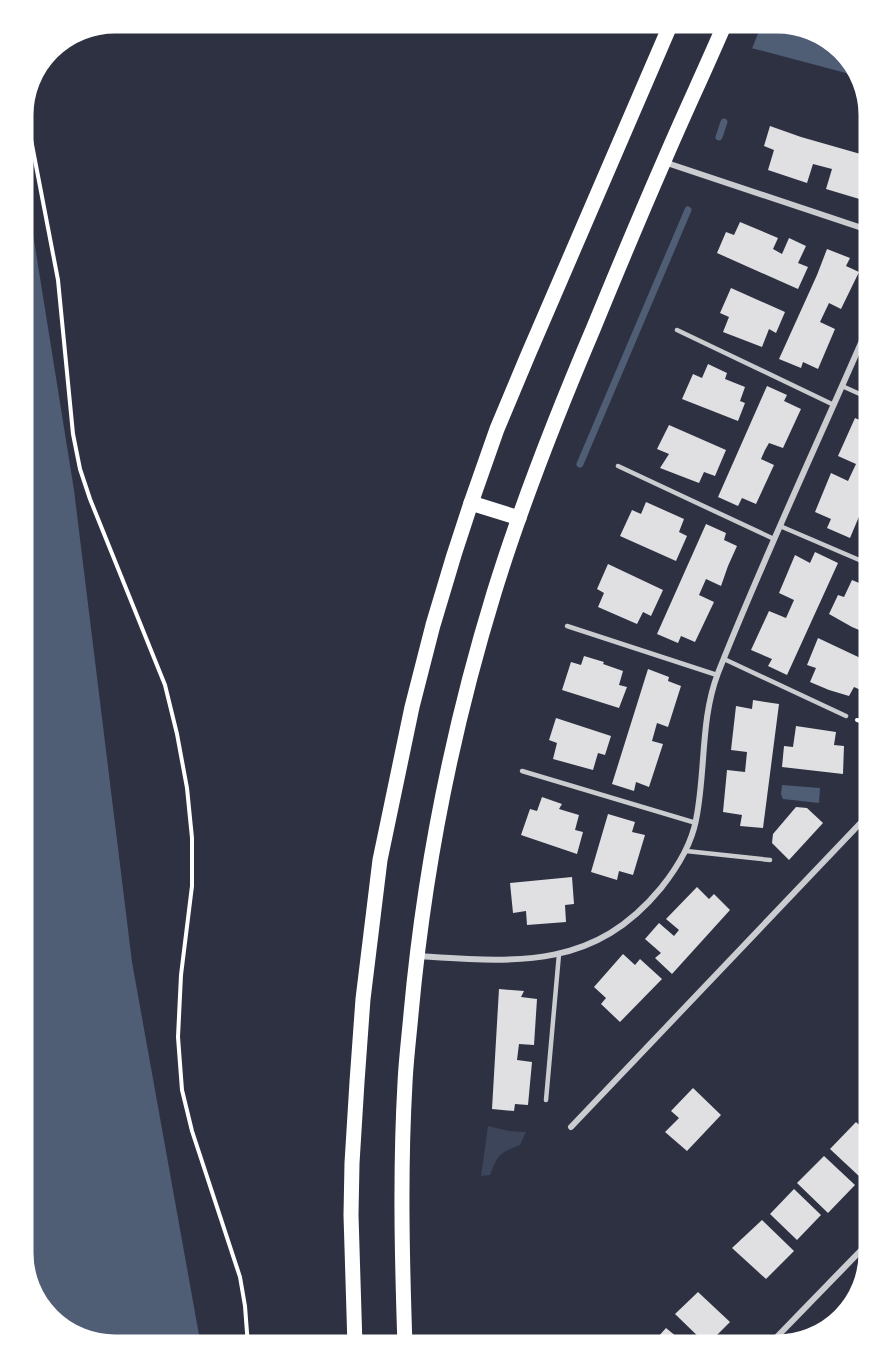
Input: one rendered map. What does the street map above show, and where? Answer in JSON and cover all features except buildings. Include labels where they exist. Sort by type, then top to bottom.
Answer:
[{"type":"main road","points":[[355,1335],[352,1164],[363,999],[380,860],[412,707],[433,625],[497,429],[667,32]]},
{"type":"main road","points":[[405,1335],[402,1160],[405,1080],[416,956],[428,872],[450,763],[494,594],[555,420],[663,162],[721,32]]},
{"type":"main road","points":[[471,503],[519,518]]},
{"type":"street","points":[[663,162],[860,227]]},
{"type":"street","points":[[416,956],[501,960],[559,954],[578,949],[597,941],[627,922],[654,897],[671,875],[686,851],[696,823],[706,722],[717,675],[860,345]]},
{"type":"street","points":[[571,1127],[860,824]]},
{"type":"street","points":[[778,1336],[860,1251]]},
{"type":"lane","points":[[677,330],[834,405]]},
{"type":"lane","points":[[842,386],[860,394]]},
{"type":"lane","points":[[618,466],[774,539]]},
{"type":"lane","points":[[780,526],[860,560]]},
{"type":"lane","points":[[567,626],[717,675]]},
{"type":"lane","points":[[724,659],[846,716]]},
{"type":"lane","points":[[522,771],[696,823]]},
{"type":"lane","points":[[686,851],[770,860]]},
{"type":"lane","points":[[546,1100],[559,954]]},
{"type":"path","points":[[32,145],[58,280],[73,434],[80,469],[165,685],[187,788],[192,838],[192,886],[181,975],[178,1037],[182,1090],[192,1131],[240,1277],[247,1335]]},
{"type":"shaded area","points":[[685,32],[794,33],[824,45],[840,60],[849,74]]},
{"type":"shaded area","points":[[32,228],[74,490],[132,962],[199,1335],[109,1335],[88,1331],[64,1318],[49,1303],[38,1284],[32,1263]]},
{"type":"shaded area","points":[[782,785],[820,788],[819,803],[783,799]]},
{"type":"shaded area","points":[[488,1126],[526,1132],[520,1145],[500,1156],[490,1175],[481,1176]]},
{"type":"pier","points":[[671,32],[759,32],[751,51]]},
{"type":"waterway","points":[[719,137],[724,122]]},
{"type":"waterway","points":[[580,464],[688,210]]}]
